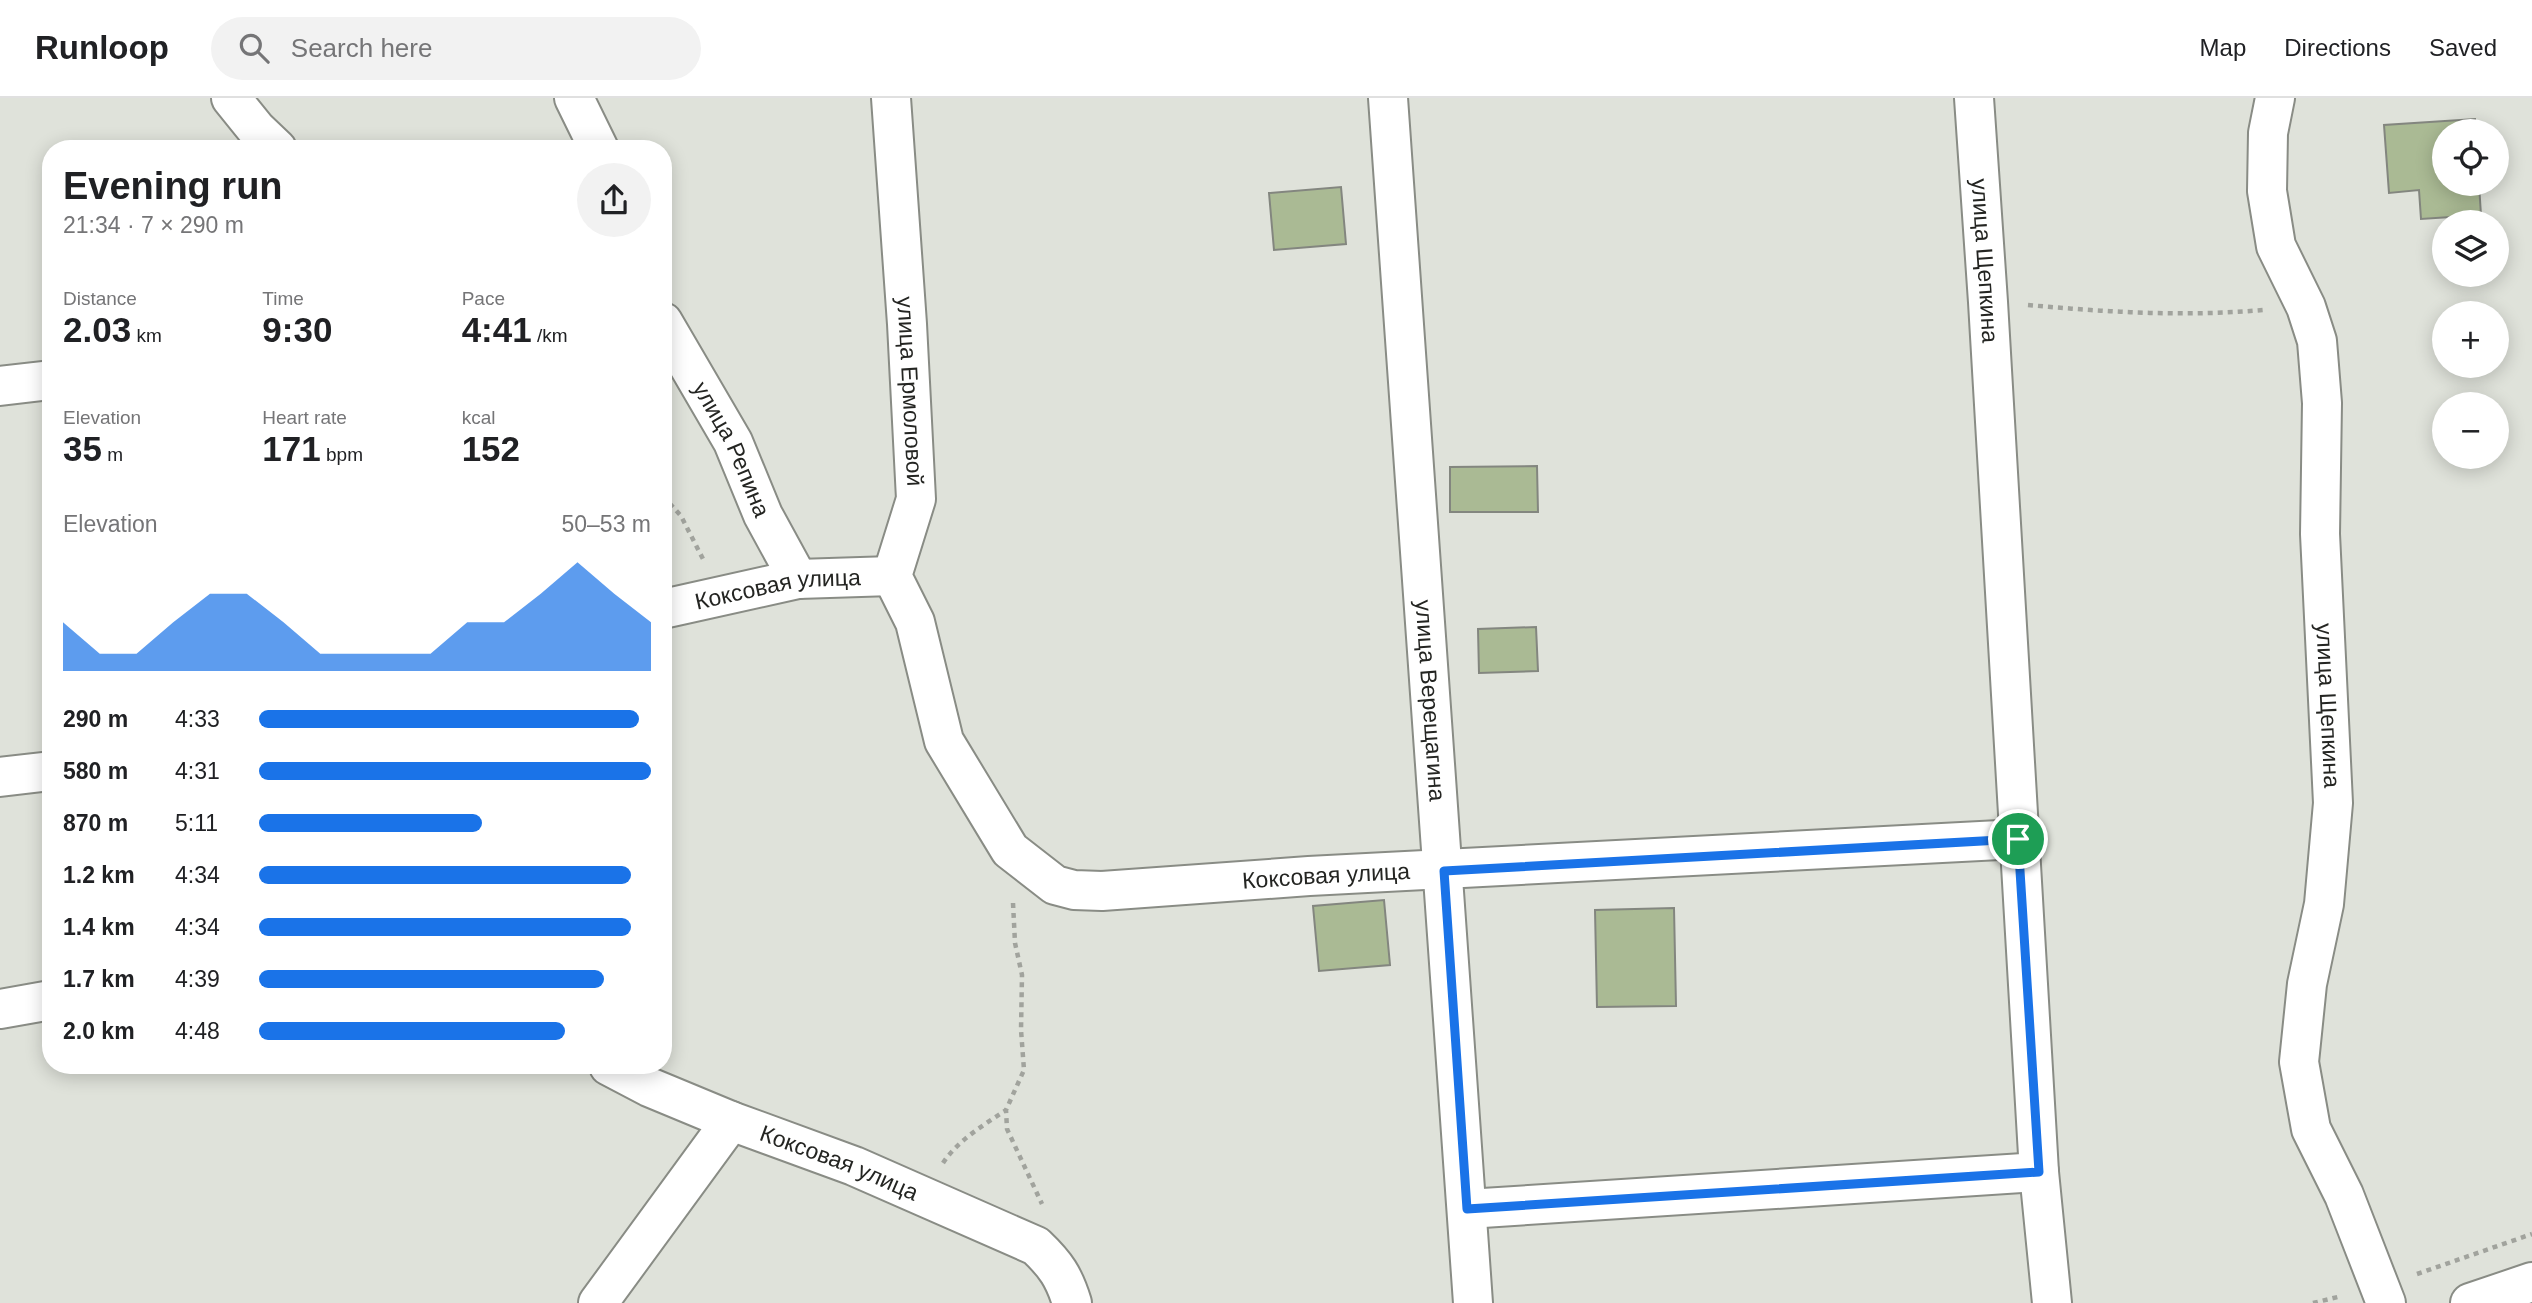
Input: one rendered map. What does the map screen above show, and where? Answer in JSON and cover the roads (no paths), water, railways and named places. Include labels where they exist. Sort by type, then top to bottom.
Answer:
[{"type":"street","points":[[231,98],[268,140]]},
{"type":"street","points":[[575,98],[595,140]]},
{"type":"street","name":"улица Ермоловой","points":[[891,98],[916,499],[892,576]]},
{"type":"street","name":"улица Верещагина","points":[[1388,98],[1473,1303]]},
{"type":"street","name":"улица Щепкина","points":[[1974,98],[2039,1172],[2052,1303]]},
{"type":"street","name":"улица Щепкина","points":[[2274,98],[2268,133],[2267,191],[2276,246],[2306,307],[2317,341],[2322,402],[2320,534],[2333,803],[2325,904],[2307,984],[2299,1062],[2311,1129],[2344,1195],[2383,1295]]},
{"type":"street","name":"улица Репина","points":[[672,337],[733,442],[763,514],[798,579]]},
{"type":"street","points":[[0,386],[42,381]]},
{"type":"street","name":"Коксовая улица","points":[[672,607],[798,579],[892,576],[915,622],[944,741],[1010,850],[1055,885],[1074,890],[1102,891],[1309,876],[2018,839]]},
{"type":"street","points":[[0,777],[42,772]]},
{"type":"street","points":[[0,1009],[42,1002]]},
{"type":"street","name":"Коксовая улица","points":[[625,1074],[649,1087],[731,1121],[854,1166],[1036,1245],[1056,1264],[1072,1303]]},
{"type":"street","name":"Коксовая улица","points":[[598,1303],[731,1121]]},
{"type":"street","points":[[1467,1209],[2039,1172]]},
{"type":"street","points":[[2470,1303],[2532,1282]]}]
